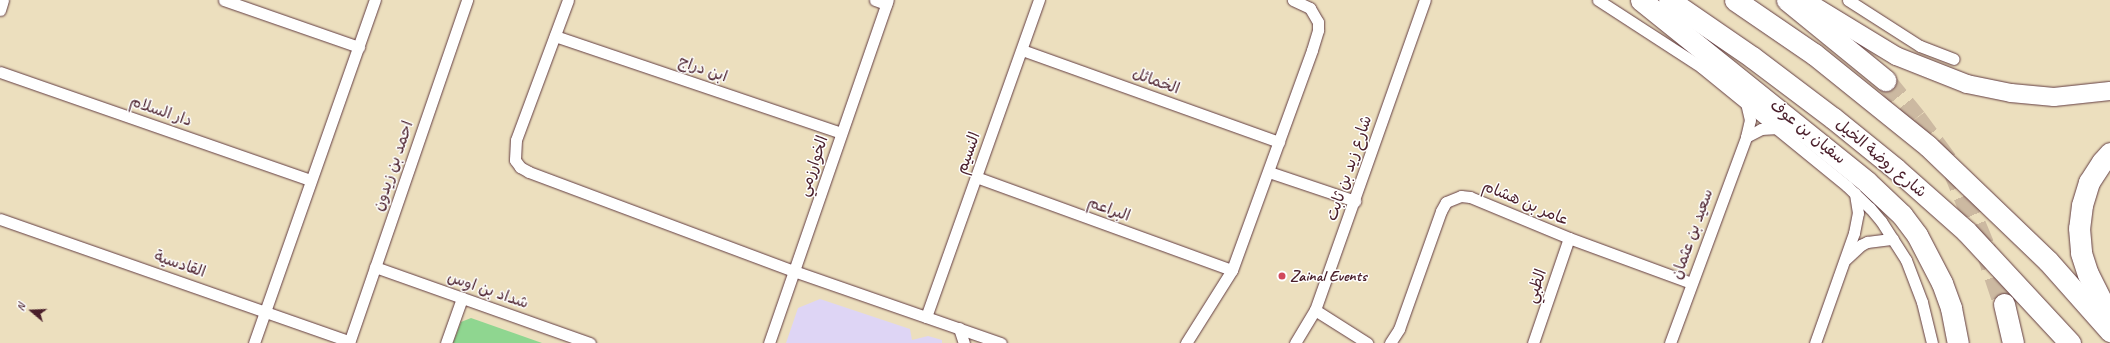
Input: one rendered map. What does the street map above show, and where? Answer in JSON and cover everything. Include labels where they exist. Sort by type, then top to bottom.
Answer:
[{"type":"highway","points":[[1641,0],[1867,182],[1902,215],[1917,235],[1942,283],[1951,308],[1958,343]]},
{"type":"highway","name":"شارع روضة الخيل","points":[[1669,0],[1746,53],[1833,118],[1896,169],[1966,230],[2020,286],[2070,343]]},
{"type":"highway","points":[[1735,0],[1814,54],[1881,106],[1928,146],[2048,261],[2110,331]]},
{"type":"highway","points":[[1787,0],[1885,80]]},
{"type":"highway","points":[[2110,153],[2102,162],[2089,182],[2082,205],[2079,228],[2081,253],[2096,292],[2110,318]]},
{"type":"highway","points":[[2004,304],[2013,343]]},
{"type":"main road","points":[[1804,0],[1896,56],[1967,84],[2011,93],[2054,96],[2110,91]]},
{"type":"street","points":[[0,10],[3,0]]},
{"type":"street","points":[[224,0],[359,47]]},
{"type":"street","points":[[254,343],[375,0]]},
{"type":"street","name":"احمد بن زيدون","points":[[349,342],[467,0]]},
{"type":"street","points":[[568,0],[516,140],[515,160],[520,167],[529,172],[794,271],[1001,343]]},
{"type":"street","points":[[875,0],[887,2]]},
{"type":"street","name":"النسيم","points":[[926,317],[1039,0]]},
{"type":"street","points":[[1186,343],[1232,270],[1318,30],[1318,22],[1315,14],[1310,8],[1293,0]]},
{"type":"street","name":"شارع زيد بن ثابت","points":[[1295,343],[1315,310],[1355,201],[1425,0]]},
{"type":"street","name":"سفيان بن عوف","points":[[1598,0],[1701,67],[1778,128],[1855,193],[1881,221],[1906,260],[1922,302],[1932,343]]},
{"type":"street","points":[[1848,0],[1920,46],[1954,59]]},
{"type":"street","name":"الخوارزمي","points":[[769,343],[887,2]]},
{"type":"street","name":"ابن دراج","points":[[555,36],[841,133]]},
{"type":"street","name":"الخمائل","points":[[1022,50],[1279,142]]},
{"type":"street","name":"دار السلام","points":[[0,72],[311,180]]},
{"type":"street","name":"سعيد بن عثمان","points":[[1670,343],[1746,137],[1750,120],[1746,102]]},
{"type":"street","points":[[1746,137],[1761,129],[1778,128]]},
{"type":"street","points":[[1268,172],[1355,201]]},
{"type":"street","name":"البراعم","points":[[976,177],[1232,270]]},
{"type":"street","points":[[1815,343],[1856,224],[1858,213],[1855,193]]},
{"type":"street","name":"عامر بن هشام","points":[[1390,343],[1399,329],[1441,211],[1446,202],[1453,197],[1470,197],[1568,238],[1691,283]]},
{"type":"street","name":"القادسية","points":[[0,219],[265,311],[349,342]]},
{"type":"street","name":"الظبي","points":[[1533,343],[1568,238]]},
{"type":"street","points":[[1843,262],[1861,245],[1867,242],[1893,240]]},
{"type":"street","name":"شداد بن اوس","points":[[375,267],[590,343]]},
{"type":"street","points":[[446,343],[462,298]]},
{"type":"street","points":[[1315,310],[1368,343]]},
{"type":"street","points":[[959,328],[964,343]]},
{"type":"shaded area","points":[[820,299],[910,329],[912,340],[928,336],[942,340],[942,343],[786,343],[798,308]]},
{"type":"green space","points":[[471,318],[542,343],[453,343],[461,322]]},
{"type":"tunnel","points":[[1885,80],[1916,118],[1952,167],[1985,247],[2004,304]]},
{"type":"place","name":"Zainal Events","points":[[1282,276]]}]
